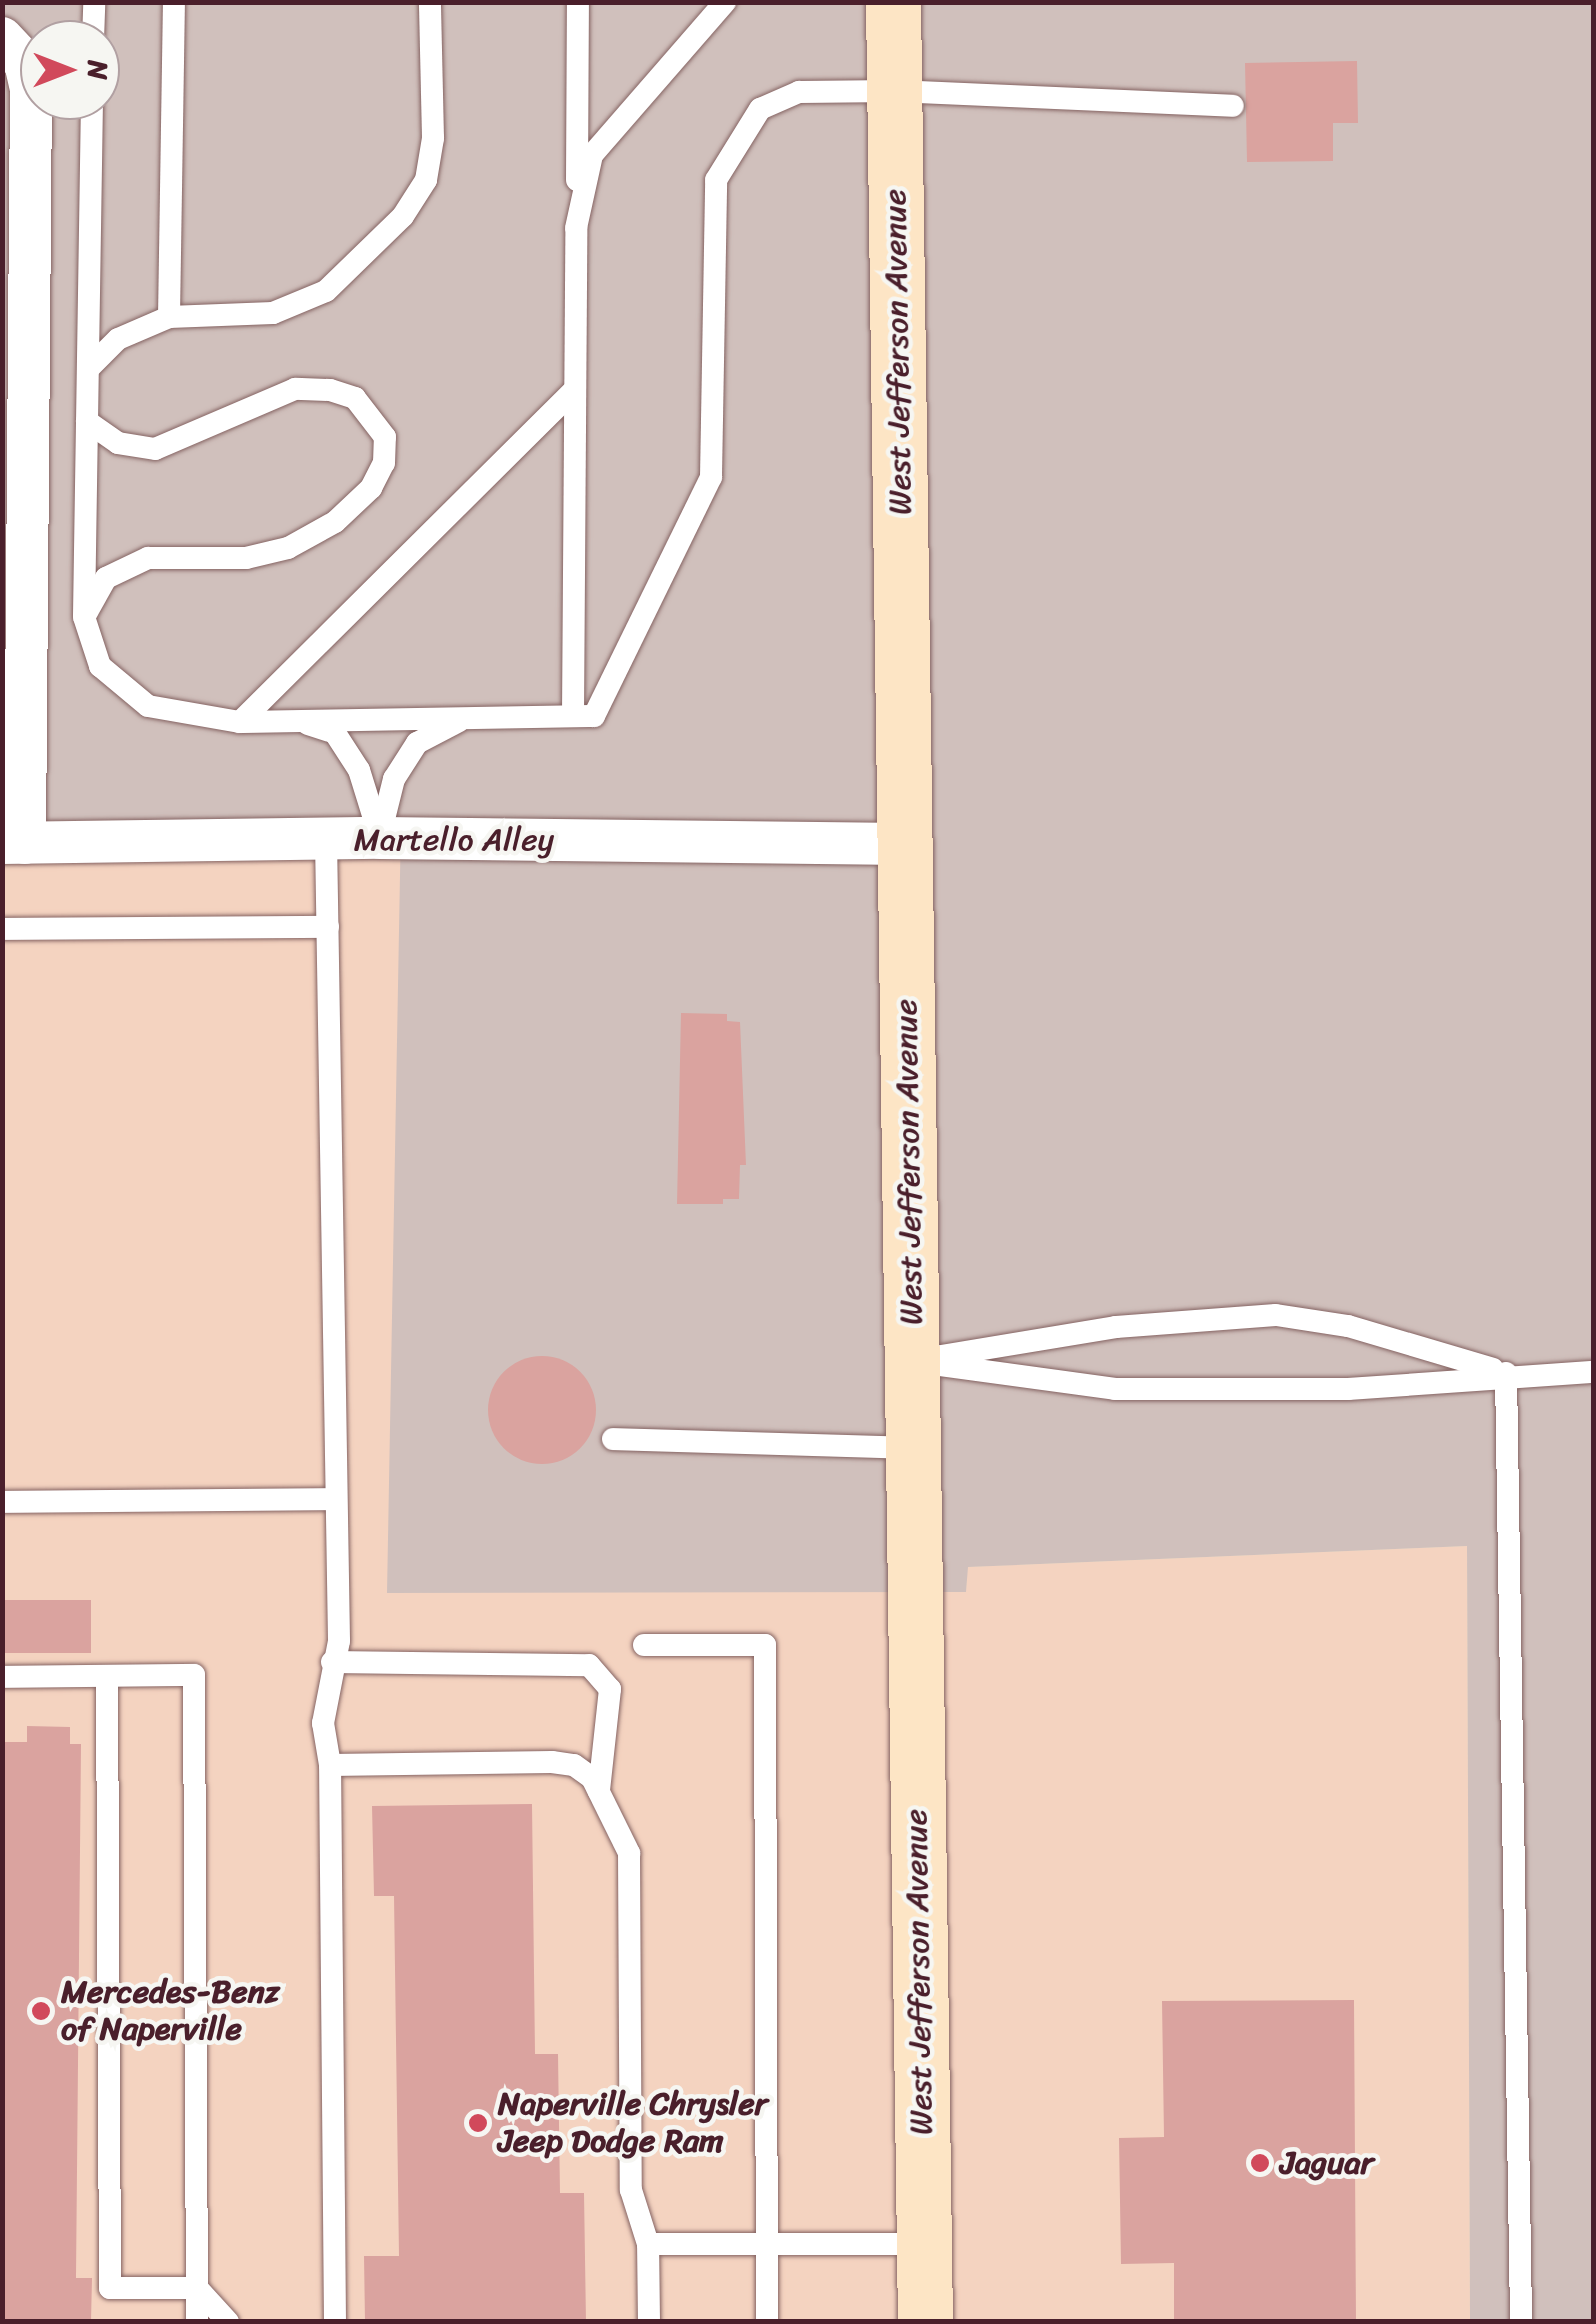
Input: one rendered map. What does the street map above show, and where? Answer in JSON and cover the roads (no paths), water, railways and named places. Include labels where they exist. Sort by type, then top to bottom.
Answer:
[{"type":"street","name":"West Jefferson Avenue","points":[[893,2],[925,2322]]},
{"type":"street","points":[[2,38],[26,63],[31,90],[14,843]]},
{"type":"street","name":"Martello Alley","points":[[14,843],[380,838],[906,844]]},
{"type":"lane","points":[[169,317],[174,2]]},
{"type":"lane","points":[[88,370],[118,339],[169,317],[274,314],[326,292],[403,216],[426,180],[432,138],[430,2]]},
{"type":"lane","points":[[573,716],[578,2]]},
{"type":"lane","points":[[576,228],[592,155],[725,2]]},
{"type":"lane","points":[[92,120],[84,617],[100,666],[148,706],[240,722],[594,716],[711,477],[716,180],[760,109],[799,92],[894,91],[1233,106]]},
{"type":"lane","points":[[84,617],[106,578],[148,558],[246,558],[288,548],[336,522],[370,488],[384,463],[385,437],[354,398],[294,388],[154,449],[118,443],[88,421]]},
{"type":"lane","points":[[240,722],[574,390]]},
{"type":"lane","points":[[380,838],[394,779],[416,742],[466,717]]},
{"type":"lane","points":[[290,719],[336,734],[359,770],[380,838]]},
{"type":"lane","points":[[326,839],[338,1641],[323,1723],[330,1766],[336,2322]]},
{"type":"lane","points":[[2,929],[328,927]]},
{"type":"lane","points":[[911,1361],[1116,1327],[1276,1315],[1348,1326],[1506,1373]]},
{"type":"lane","points":[[911,1361],[1115,1390],[1348,1389],[1506,1373],[1594,1372]]},
{"type":"lane","points":[[1506,1373],[1520,2322]]},
{"type":"lane","points":[[613,1439],[912,1448]]},
{"type":"lane","points":[[2,1502],[336,1500]]},
{"type":"lane","points":[[644,1645],[765,1645],[768,2322]]},
{"type":"lane","points":[[332,1662],[589,1666],[610,1689],[599,1791]]},
{"type":"lane","points":[[107,1676],[110,2288],[198,2288],[228,2322]]},
{"type":"lane","points":[[2,1678],[194,1676],[198,2322]]},
{"type":"lane","points":[[330,1766],[552,1762],[574,1766],[599,1791],[630,1854],[631,2190],[648,2244],[649,2322]]},
{"type":"lane","points":[[648,2244],[924,2244]]},
{"type":"place","name":"Mercedes-Benz of Naperville","points":[[41,2011]]},
{"type":"place","name":"Naperville Chrysler Jeep Dodge Ram","points":[[478,2123]]},
{"type":"place","name":"Jaguar","points":[[1260,2163]]}]
